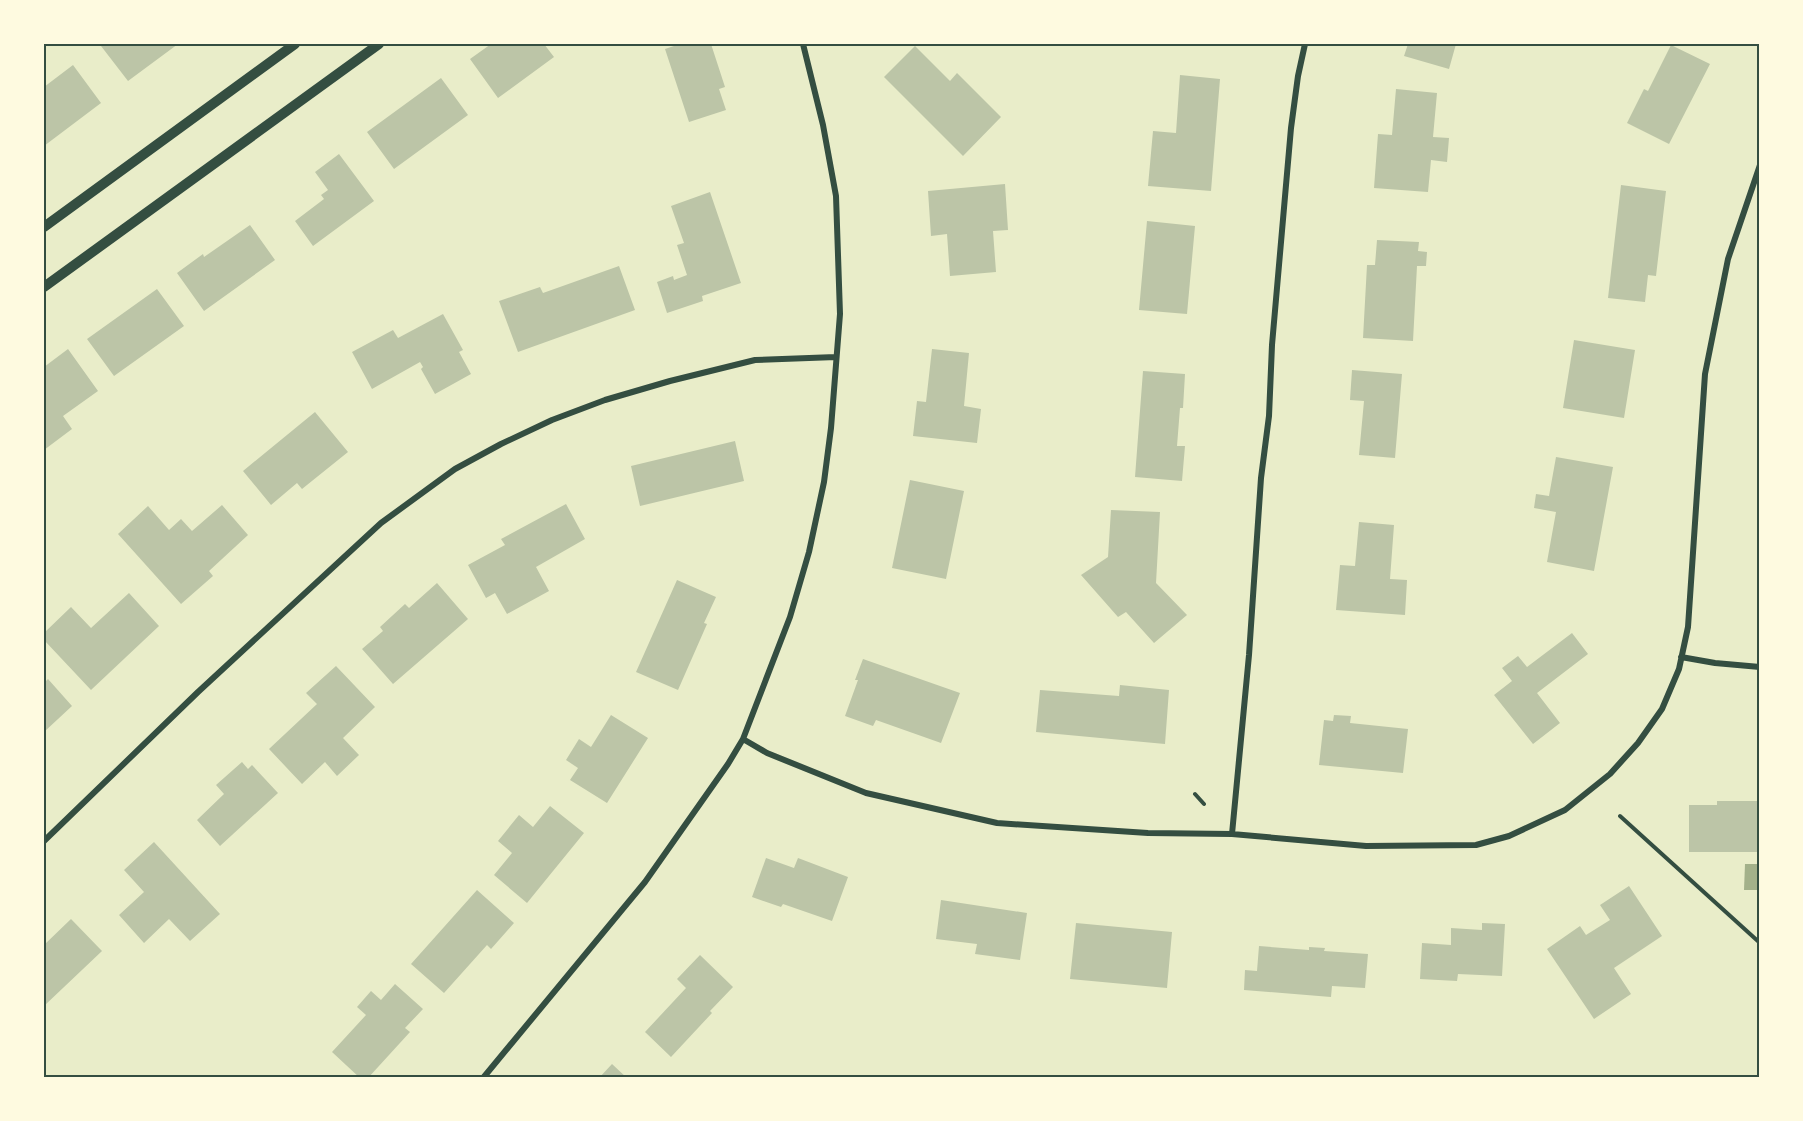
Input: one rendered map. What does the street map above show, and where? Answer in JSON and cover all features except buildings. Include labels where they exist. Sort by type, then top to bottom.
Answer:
[{"type":"street","points":[[44,227],[295,44]]},
{"type":"street","points":[[44,287],[379,44]]},
{"type":"street","points":[[483,1077],[645,882],[728,764],[743,739],[790,617],[809,552],[825,482],[840,314],[836,196],[824,124],[803,44]]},
{"type":"street","points":[[1233,834],[1290,139],[1298,76],[1305,44]]},
{"type":"street","points":[[743,739],[767,753],[866,794],[997,823],[1148,832],[1233,834],[1366,846],[1476,844],[1509,836],[1565,810],[1610,774],[1638,743],[1662,709],[1678,669],[1688,627],[1706,374],[1728,259],[1760,165]]},
{"type":"street","points":[[44,841],[198,692],[381,523],[455,469],[552,420],[605,400],[755,360],[836,357]]},
{"type":"street","points":[[1681,657],[1760,667]]},
{"type":"path","points":[[1195,794],[1204,804]]},
{"type":"path","points":[[1620,816],[1760,943]]},
{"type":"shaded area","points":[[1745,864],[1759,864],[1759,890],[1744,890]]}]
